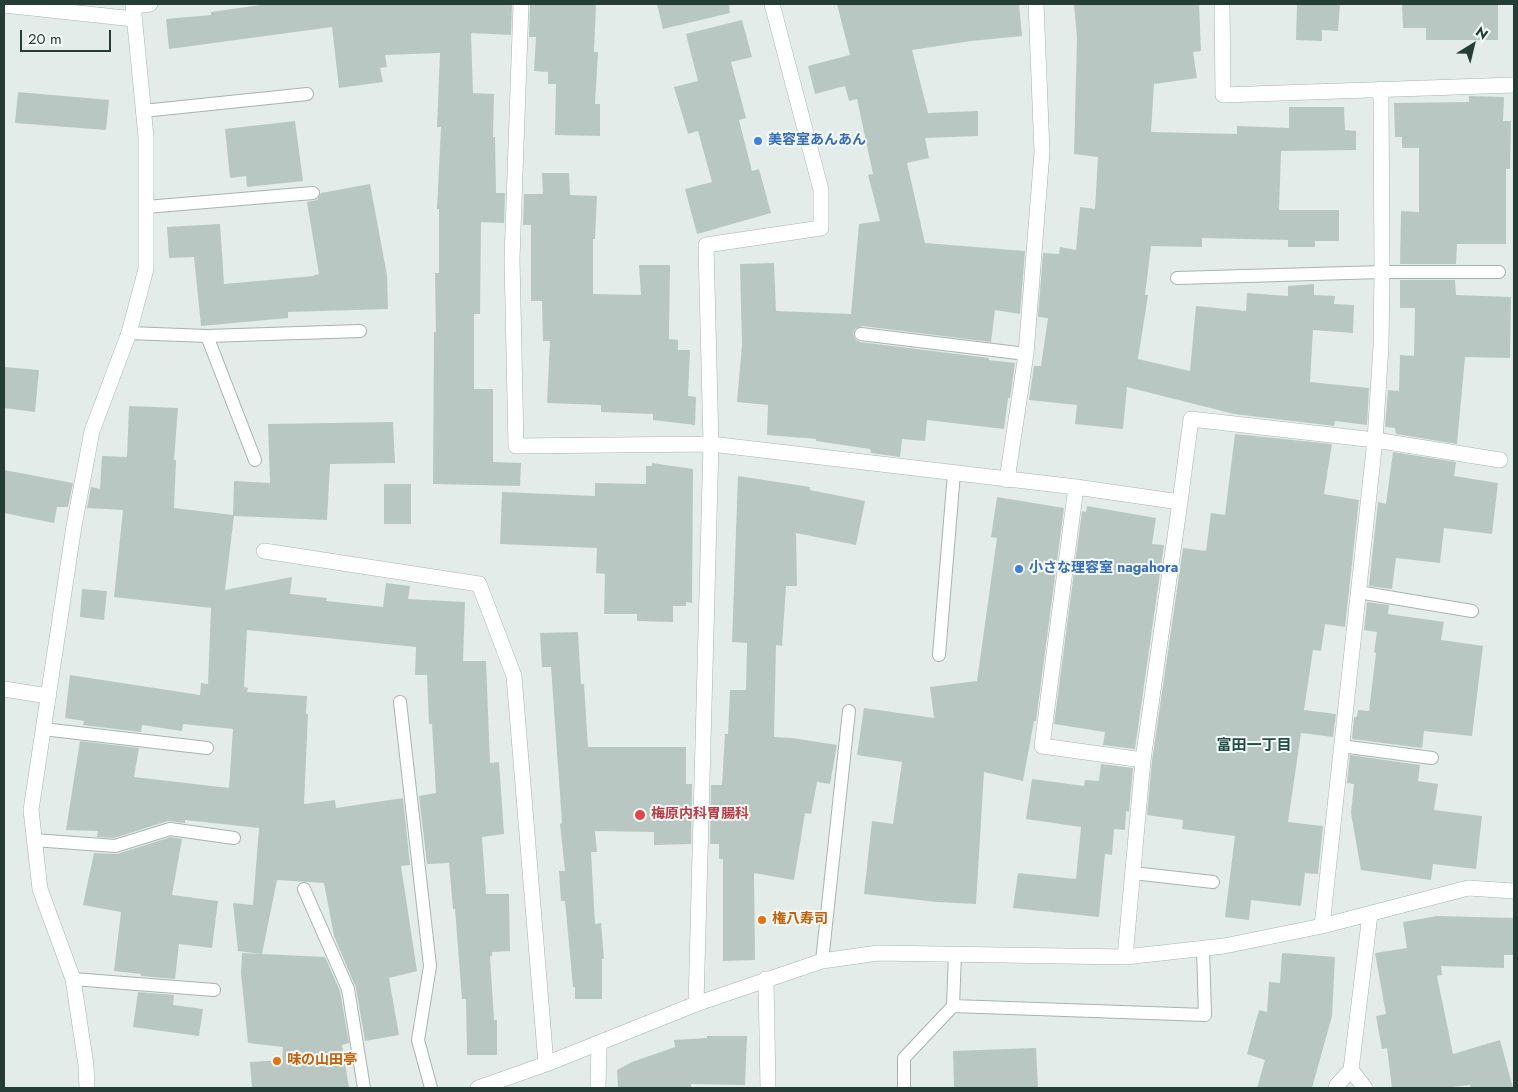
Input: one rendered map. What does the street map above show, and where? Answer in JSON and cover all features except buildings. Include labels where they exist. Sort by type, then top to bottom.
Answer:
[{"type":"street","points":[[4,5],[134,10],[150,4]]},
{"type":"street","points":[[521,4],[512,259],[516,446],[711,444],[1180,502]]},
{"type":"street","points":[[696,1004],[711,444],[706,244],[821,228],[821,190],[772,4]]},
{"type":"street","points":[[1007,480],[1026,354],[1042,152],[1036,4]]},
{"type":"street","points":[[1222,4],[1223,95],[1514,85]]},
{"type":"street","points":[[87,1088],[86,1066],[73,979],[40,889],[31,810],[74,526],[92,432],[129,333],[146,269],[146,137],[134,10]]},
{"type":"street","points":[[1322,926],[1375,440],[1381,346],[1381,89]]},
{"type":"street","points":[[1126,957],[1143,760],[1191,419],[1375,440],[1500,460]]},
{"type":"street","points":[[1076,488],[1042,746],[1143,760]]},
{"type":"street","points":[[264,551],[479,584],[514,676],[546,1064]]},
{"type":"street","points":[[4,689],[48,696]]},
{"type":"street","points":[[478,1088],[546,1064],[696,1004],[822,961],[878,953],[1126,957],[1224,946],[1322,926],[1468,888],[1514,891]]},
{"type":"street","points":[[1336,1088],[1351,1070],[1370,914]]},
{"type":"street","points":[[766,980],[768,1088]]},
{"type":"street","points":[[598,1088],[599,1043]]},
{"type":"street","points":[[1351,1070],[1365,1088]]},
{"type":"lane","points":[[143,111],[307,94]]},
{"type":"lane","points":[[146,207],[313,193]]},
{"type":"lane","points":[[1177,278],[1382,272],[1499,272]]},
{"type":"lane","points":[[129,333],[207,336],[360,331]]},
{"type":"lane","points":[[861,334],[1026,354]]},
{"type":"lane","points":[[207,336],[255,460]]},
{"type":"lane","points":[[939,655],[954,473]]},
{"type":"lane","points":[[1358,592],[1472,611]]},
{"type":"lane","points":[[400,702],[430,966],[418,1040],[431,1088]]},
{"type":"lane","points":[[822,961],[849,711]]},
{"type":"lane","points":[[43,729],[207,748]]},
{"type":"lane","points":[[1341,746],[1432,758]]},
{"type":"lane","points":[[34,840],[115,846],[170,829],[234,838]]},
{"type":"lane","points":[[1133,872],[1213,882]]},
{"type":"lane","points":[[304,889],[348,989],[364,1088]]},
{"type":"lane","points":[[953,1006],[1205,1014],[1203,949]]},
{"type":"lane","points":[[904,1088],[904,1058],[953,1006],[955,954]]},
{"type":"lane","points":[[73,979],[214,990]]},
{"type":"place","name":"美容室あんあん","points":[[758,141]]},
{"type":"place","name":"小さな理容室 nagahora","points":[[1019,569]]},
{"type":"place","name":"梅原内科胃腸科","points":[[640,815]]},
{"type":"place","name":"権八寿司","points":[[762,920]]},
{"type":"place","name":"味の山田亭","points":[[277,1061]]},
{"type":"district","name":"富田一丁目","points":[[1254,746]]}]
